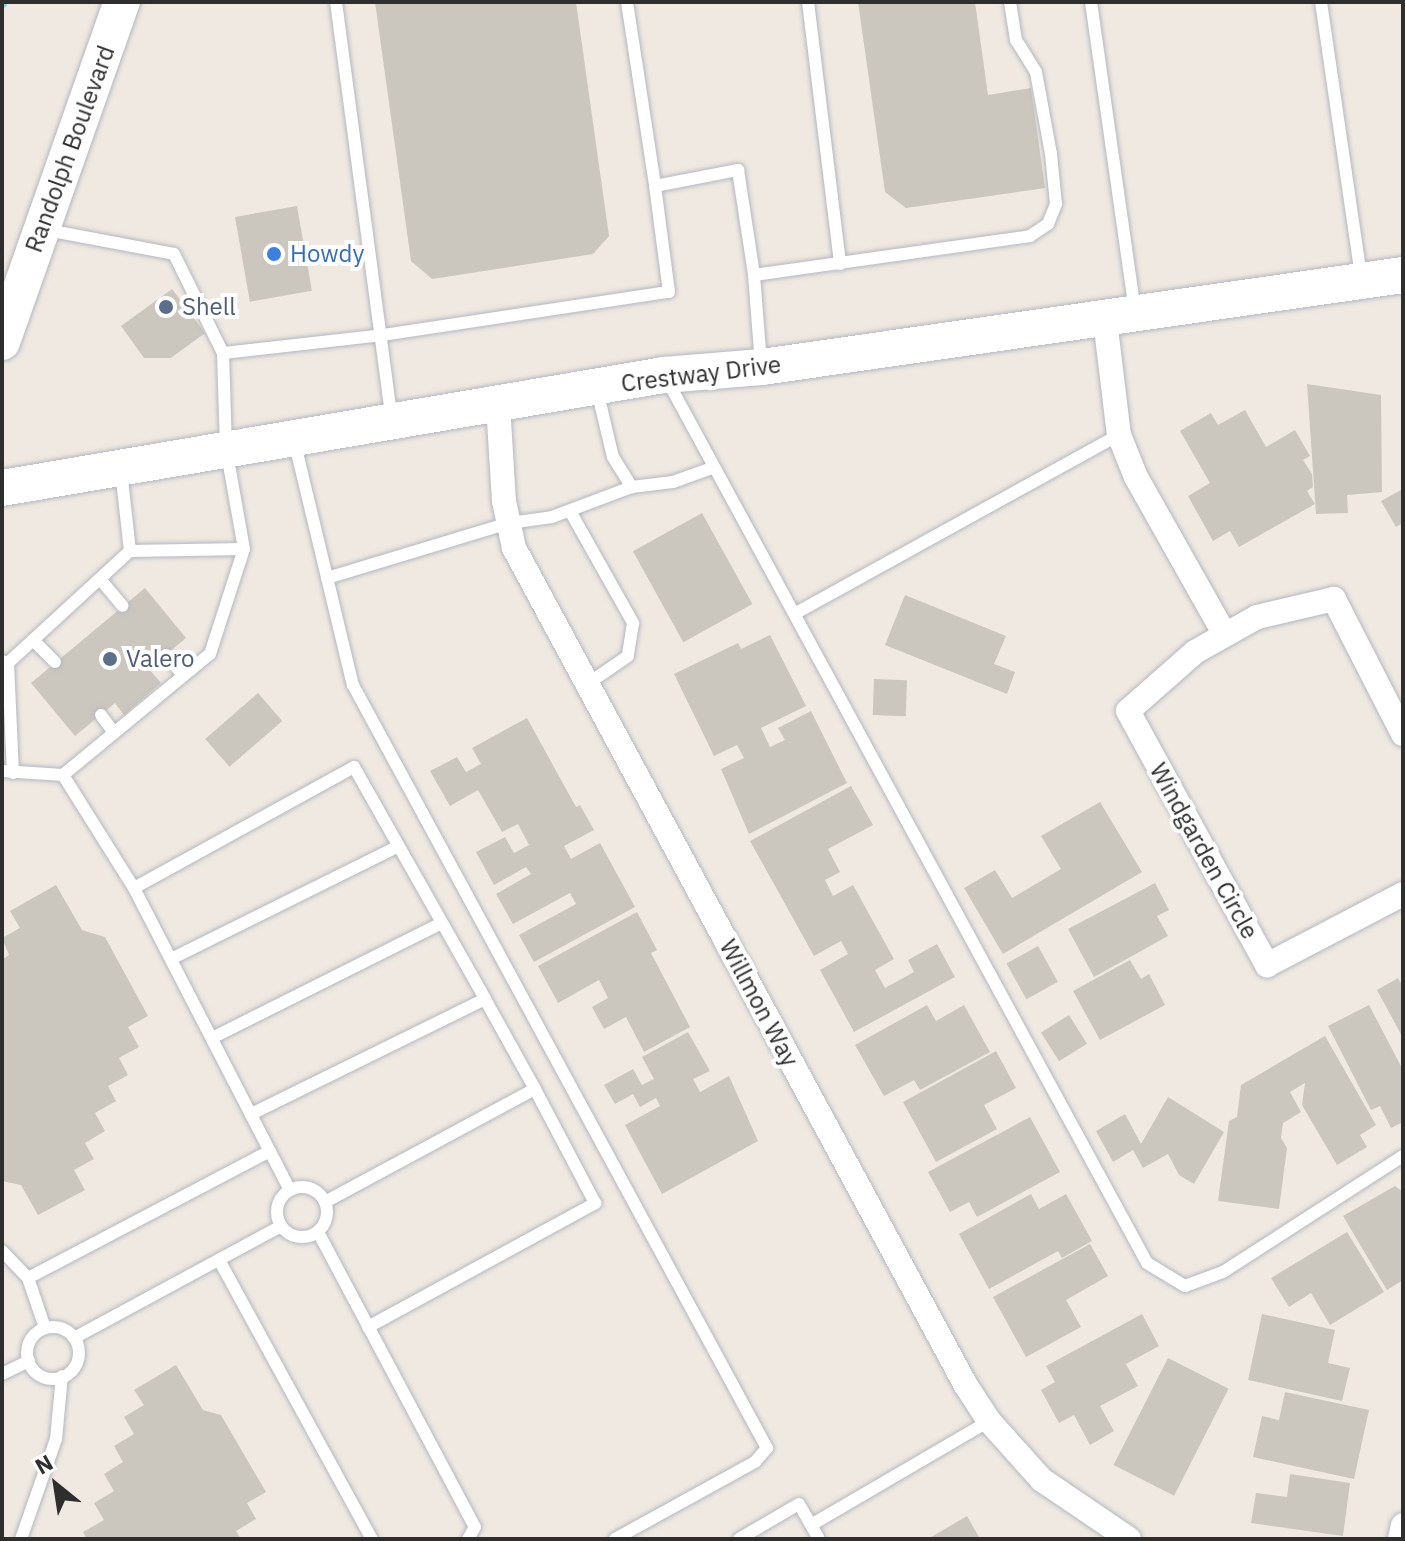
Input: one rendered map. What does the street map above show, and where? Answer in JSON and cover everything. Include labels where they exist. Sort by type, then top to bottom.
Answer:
[{"type":"main road","name":"Randolph Boulevard","points":[[2,342],[122,2]]},
{"type":"main road","name":"Crestway Drive","points":[[2,488],[121,465],[664,375],[762,367],[1403,275]]},
{"type":"street","points":[[1120,317],[1119,435],[1136,477],[1225,635]]},
{"type":"street","name":"Willmon Way","points":[[498,404],[514,548],[989,1421],[1042,1480],[1129,1539]]},
{"type":"street","name":"Windgarden Circle","points":[[1403,734],[1334,599],[1257,617],[1195,652],[1128,711],[1267,965],[1403,894]]},
{"type":"street","points":[[1400,1539],[1403,1525]]},
{"type":"lane","points":[[336,2],[393,421]]},
{"type":"lane","points":[[223,353],[383,335],[669,292],[627,2]]},
{"type":"lane","points":[[808,2],[840,264]]},
{"type":"lane","points":[[754,275],[1030,236],[1048,224],[1056,204],[1051,154],[1036,72],[1016,40],[1010,2]]},
{"type":"lane","points":[[1091,2],[1120,317]]},
{"type":"lane","points":[[1321,2],[1362,282]]},
{"type":"lane","points":[[655,186],[738,170],[754,275],[762,367]]},
{"type":"lane","points":[[42,229],[174,254],[223,353],[226,448],[244,549],[210,654],[63,775],[8,772],[5,662],[130,551],[244,549]]},
{"type":"lane","points":[[664,375],[1147,1263],[1185,1286],[1223,1272],[1403,1156]]},
{"type":"lane","points":[[596,387],[613,457],[632,487]]},
{"type":"lane","points":[[796,613],[1119,435]]},
{"type":"lane","points":[[294,437],[353,685],[767,1448],[755,1462],[615,1539]]},
{"type":"lane","points":[[121,465],[130,551]]},
{"type":"lane","points":[[327,578],[509,523],[570,511],[632,487],[673,482],[712,468]]},
{"type":"lane","points":[[570,511],[633,623],[628,656],[586,685]]},
{"type":"lane","points":[[100,579],[123,606]]},
{"type":"lane","points":[[33,640],[55,662]]},
{"type":"lane","points":[[166,655],[183,675]]},
{"type":"lane","points":[[101,715],[114,733]]},
{"type":"lane","points":[[134,888],[354,767],[535,1089],[595,1203],[368,1327]]},
{"type":"lane","points":[[63,775],[134,888],[290,1190]]},
{"type":"lane","points":[[171,959],[399,846]]},
{"type":"lane","points":[[212,1038],[440,924]]},
{"type":"lane","points":[[251,1114],[485,999]]},
{"type":"lane","points":[[325,1202],[535,1089]]},
{"type":"lane","points":[[28,1278],[270,1151]]},
{"type":"lane","points":[[290,1190],[306,1188],[325,1202]]},
{"type":"lane","points":[[290,1190],[277,1211],[281,1226],[302,1238],[318,1232],[326,1218],[325,1202]]},
{"type":"lane","points":[[74,1338],[281,1226]]},
{"type":"lane","points":[[318,1232],[475,1527],[468,1539]]},
{"type":"lane","points":[[2,1251],[28,1278],[45,1328]]},
{"type":"lane","points":[[219,1260],[372,1539]]},
{"type":"lane","points":[[21,1539],[56,1439],[62,1376],[77,1362],[74,1338],[61,1328],[45,1328],[32,1338],[29,1361],[40,1375],[62,1376]]},
{"type":"lane","points":[[2,1374],[29,1361]]},
{"type":"lane","points":[[811,1525],[989,1421]]},
{"type":"lane","points":[[739,1539],[799,1504],[819,1539]]},
{"type":"building","points":[[375,2],[576,2],[609,236],[593,254],[432,279],[411,261]]},
{"type":"building","points":[[858,2],[975,2],[988,95],[1031,88],[1045,188],[906,208],[885,192]]},
{"type":"building","name":"Howdy","points":[[297,206],[312,291],[250,302],[235,217]]},
{"type":"building","name":"Shell","points":[[172,289],[205,333],[171,358],[144,358],[121,326]]},
{"type":"building","points":[[1307,384],[1381,395],[1382,492],[1347,495],[1348,513],[1316,514]]},
{"type":"building","points":[[1245,410],[1266,447],[1295,430],[1310,456],[1303,460],[1312,474],[1313,487],[1307,491],[1315,504],[1239,547],[1230,531],[1213,541],[1188,496],[1210,483],[1180,431],[1211,413],[1218,425]]},
{"type":"building","points":[[1403,489],[1403,523],[1396,527],[1381,501]]},
{"type":"building","points":[[702,513],[752,604],[683,642],[633,551]]},
{"type":"building","name":"Valero","points":[[145,588],[186,638],[149,669],[161,683],[124,715],[115,703],[75,736],[31,683]]},
{"type":"building","points":[[905,595],[1006,636],[994,664],[1015,672],[1007,694],[885,645]]},
{"type":"building","points":[[770,635],[806,706],[761,728],[770,747],[785,740],[778,728],[811,711],[847,783],[749,834],[721,769],[744,758],[737,745],[714,756],[674,674],[738,643],[741,649]]},
{"type":"building","points":[[874,679],[907,680],[906,716],[873,715]]},
{"type":"building","points":[[258,693],[282,721],[229,767],[205,739]]},
{"type":"building","points":[[527,718],[576,807],[580,805],[594,830],[564,846],[571,859],[600,843],[635,907],[534,962],[519,935],[576,904],[570,893],[513,924],[496,894],[531,874],[526,867],[494,885],[476,852],[505,837],[514,853],[529,845],[518,824],[502,832],[478,790],[450,806],[430,771],[457,757],[466,772],[481,764],[472,748]]},
{"type":"building","points":[[851,786],[873,825],[828,849],[840,872],[825,880],[833,896],[853,885],[894,959],[875,970],[885,988],[914,972],[908,960],[937,944],[955,977],[854,1032],[820,970],[848,954],[841,941],[814,956],[750,841]]},
{"type":"building","points":[[1100,802],[1142,872],[1003,954],[964,888],[995,870],[1012,898],[1061,869],[1041,836]]},
{"type":"building","points":[[1155,883],[1169,910],[1157,916],[1168,936],[1094,977],[1068,929]]},
{"type":"building","points":[[56,885],[82,930],[105,937],[148,1016],[128,1027],[139,1047],[119,1058],[128,1075],[108,1086],[116,1101],[95,1113],[105,1131],[85,1143],[94,1159],[74,1170],[85,1190],[38,1215],[21,1185],[2,1181],[2,960],[9,955],[2,938],[20,928],[10,911]]},
{"type":"building","points":[[637,912],[657,950],[651,953],[690,1027],[644,1052],[626,1017],[604,1029],[592,1007],[608,998],[599,980],[558,1003],[538,966]]},
{"type":"building","points":[[1038,946],[1058,982],[1026,999],[1007,963]]},
{"type":"building","points":[[1130,960],[1141,979],[1149,974],[1165,1005],[1100,1040],[1073,991]]},
{"type":"building","points":[[1398,978],[1403,987],[1403,1038],[1377,990]]},
{"type":"building","points":[[927,1005],[936,1021],[964,1005],[990,1052],[920,1090],[914,1080],[884,1096],[855,1045]]},
{"type":"building","points":[[1369,1005],[1403,1070],[1403,1122],[1391,1128],[1380,1106],[1371,1110],[1328,1026]]},
{"type":"building","points":[[1069,1015],[1087,1044],[1059,1061],[1041,1032]]},
{"type":"building","points":[[688,1032],[710,1071],[693,1079],[700,1092],[729,1076],[758,1141],[662,1194],[625,1125],[660,1106],[656,1098],[640,1107],[633,1094],[615,1104],[604,1085],[633,1069],[642,1085],[654,1079],[642,1057]]},
{"type":"building","points":[[1325,1036],[1376,1125],[1360,1135],[1367,1147],[1337,1165],[1302,1105],[1305,1083],[1290,1092],[1301,1112],[1283,1123],[1281,1138],[1287,1148],[1279,1209],[1218,1201],[1229,1121],[1237,1117],[1241,1085]]},
{"type":"building","points":[[996,1051],[1016,1088],[984,1105],[997,1129],[936,1162],[903,1102]]},
{"type":"building","points":[[1168,1097],[1224,1132],[1194,1184],[1179,1175],[1168,1154],[1143,1168],[1133,1150],[1113,1162],[1096,1131],[1125,1114],[1141,1144]]},
{"type":"building","points":[[1030,1117],[1060,1172],[977,1217],[969,1202],[950,1212],[928,1172]]},
{"type":"building","points":[[1395,1186],[1403,1192],[1403,1280],[1387,1290],[1343,1216]]},
{"type":"building","points":[[1031,1194],[1039,1209],[1066,1194],[1092,1241],[1062,1258],[1058,1251],[989,1289],[959,1234]]},
{"type":"building","points":[[1347,1232],[1384,1292],[1330,1325],[1311,1293],[1289,1307],[1271,1278]]},
{"type":"building","points":[[1090,1244],[1108,1276],[1066,1300],[1081,1327],[1026,1357],[993,1297]]},
{"type":"building","points":[[1142,1314],[1159,1346],[1126,1364],[1138,1386],[1100,1406],[1114,1431],[1090,1445],[1074,1415],[1059,1423],[1041,1390],[1055,1382],[1046,1366]]},
{"type":"building","points":[[1262,1314],[1335,1330],[1328,1363],[1350,1368],[1342,1401],[1248,1380]]},
{"type":"building","points":[[1168,1358],[1229,1389],[1174,1496],[1114,1465]]},
{"type":"building","points":[[176,1365],[203,1410],[221,1415],[266,1492],[247,1503],[256,1519],[236,1531],[241,1539],[87,1539],[83,1532],[104,1520],[94,1503],[114,1491],[104,1474],[123,1462],[114,1446],[134,1434],[124,1417],[144,1405],[134,1390]]},
{"type":"building","points":[[1285,1392],[1369,1410],[1354,1479],[1253,1457],[1262,1416],[1279,1420]]},
{"type":"building","points":[[1290,1474],[1350,1483],[1343,1536],[1251,1523],[1256,1493],[1287,1497]]},
{"type":"building","points":[[967,1516],[980,1539],[928,1539]]},
{"type":"place","name":"Howdy","points":[[274,254]]},
{"type":"place","name":"Shell","points":[[166,307]]},
{"type":"place","name":"Valero","points":[[110,659]]}]
